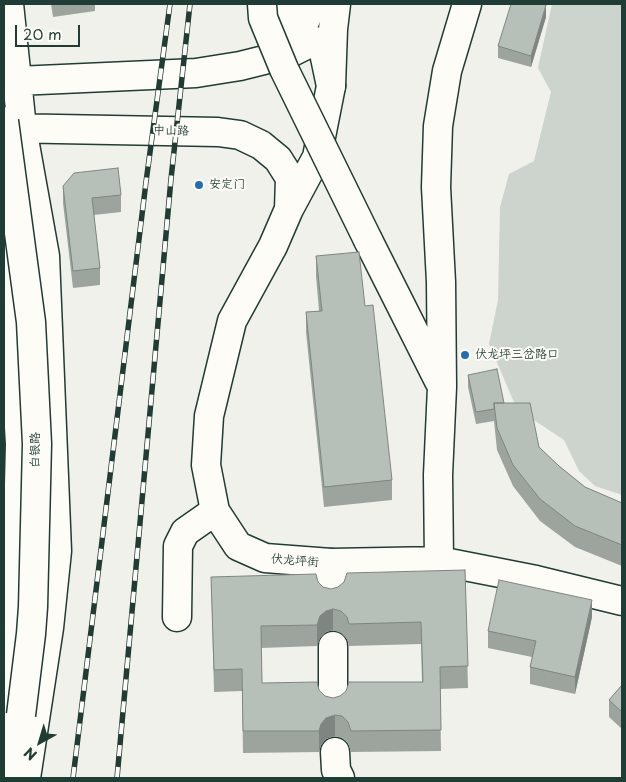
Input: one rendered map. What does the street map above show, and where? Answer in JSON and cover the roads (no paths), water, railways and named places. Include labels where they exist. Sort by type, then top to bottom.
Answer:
[{"type":"main road","points":[[9,4],[10,126],[45,256],[57,551],[49,628],[26,778]]},
{"type":"main road","points":[[262,4],[263,18],[284,69],[442,387]]},
{"type":"main road","points":[[285,4],[283,21],[288,54]]},
{"type":"main road","points":[[288,54],[306,19],[309,4]]},
{"type":"main road","points":[[331,86],[336,4]]},
{"type":"main road","points":[[439,561],[438,475],[442,387],[441,282],[436,187],[438,126],[447,71],[467,4]]},
{"type":"main road","points":[[11,81],[196,73],[240,66],[288,54],[314,41],[323,48],[331,86]]},
{"type":"main road","name":"伏龙坪街","points":[[331,86],[317,157],[289,209],[273,246],[232,321],[209,416],[206,465],[215,511],[238,546],[265,558],[331,563],[439,561],[536,580],[622,601]]},
{"type":"main road","name":"中山路","points":[[10,126],[218,132],[240,135],[260,144],[278,159],[290,178],[289,209]]},
{"type":"main road","name":"白银路","points":[[10,126],[31,322],[37,444],[34,607],[31,634],[10,713]]},
{"type":"main road","name":"白银路","points":[[4,254],[14,323],[20,444],[16,605],[6,778]]},
{"type":"main road","points":[[178,617],[178,546],[185,532],[215,511]]},
{"type":"main road","points":[[331,563],[331,595]]},
{"type":"main road","points":[[333,646],[333,704]]},
{"type":"railway","points":[[73,778],[146,182],[170,4]]},
{"type":"railway","points":[[117,778],[171,179],[190,4]]},
{"type":"place","name":"安定门","points":[[199,185]]},
{"type":"place","name":"伏龙坪三岔路口","points":[[465,355]]}]
